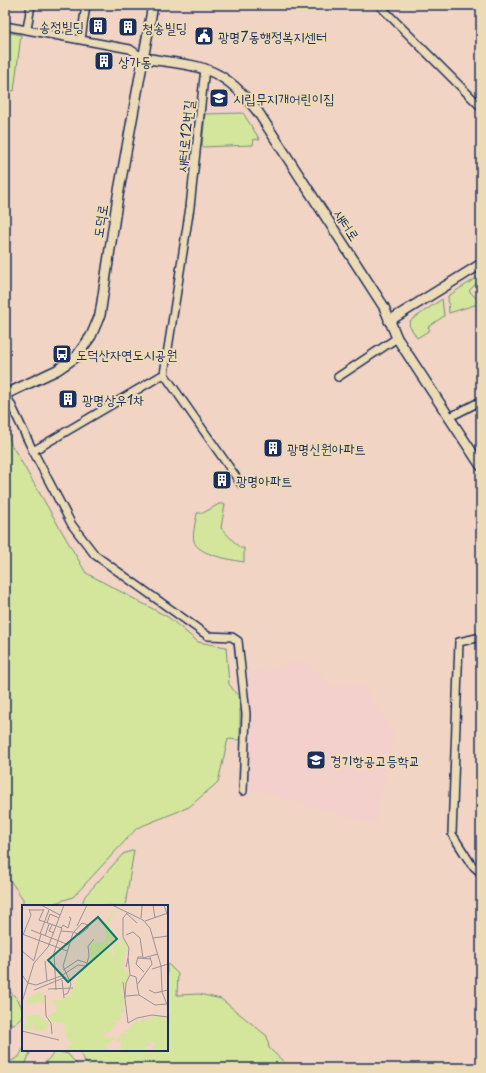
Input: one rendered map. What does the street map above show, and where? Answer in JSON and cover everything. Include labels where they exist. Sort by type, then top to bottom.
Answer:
[{"type":"street","points":[[27,29],[31,5]]},
{"type":"street","points":[[82,39],[86,5]]},
{"type":"street","name":"도덕로","points":[[6,394],[57,370],[76,356],[91,336],[100,315],[118,196],[154,5]]},
{"type":"street","points":[[379,5],[481,107]]},
{"type":"street","points":[[5,26],[130,49],[143,58]]},
{"type":"street","name":"새터로","points":[[143,58],[205,68],[218,73],[232,83],[258,112],[380,301],[397,338],[481,466]]},
{"type":"street","name":"새터로12번길","points":[[164,374],[190,208],[205,68]]},
{"type":"street","points":[[389,321],[481,264]]},
{"type":"street","points":[[338,377],[397,338]]},
{"type":"street","points":[[33,451],[164,374],[242,484]]},
{"type":"street","points":[[6,394],[33,451],[72,525],[95,555],[208,636],[232,637],[238,641],[246,714],[243,792]]},
{"type":"street","points":[[450,417],[481,401]]},
{"type":"street","points":[[481,637],[459,642],[452,834],[471,864],[481,873]]},
{"type":"shaded area","name":"시립무지개어린이집","points":[[212,88],[226,95],[243,113],[205,114],[208,91]]},
{"type":"shaded area","name":"경기항공고등학교","points":[[303,660],[332,686],[365,684],[364,688],[394,730],[375,825],[260,791],[243,791],[247,671],[266,671]]},
{"type":"green space","points":[[5,32],[21,35],[14,91],[5,90]]},
{"type":"green space","points":[[243,113],[260,140],[254,139],[253,145],[202,147],[205,114]]},
{"type":"green space","points":[[481,275],[481,278],[469,291],[481,303],[449,313],[448,296]]},
{"type":"green space","points":[[442,299],[444,316],[428,327],[430,330],[417,338],[409,325],[410,321]]},
{"type":"green space","points":[[5,421],[11,444],[86,573],[168,617],[198,642],[226,647],[229,684],[240,699],[240,740],[228,739],[218,782],[189,807],[137,828],[73,897],[49,905],[23,905],[23,899],[5,873]]},
{"type":"green space","points":[[219,504],[225,504],[221,528],[240,548],[244,548],[244,562],[208,553],[197,546],[194,541],[197,513],[203,513]]},
{"type":"green space","points":[[134,850],[125,905],[81,905],[85,896],[123,854]]},
{"type":"green space","points":[[168,964],[178,974],[177,995],[199,994],[221,999],[267,1036],[269,1048],[287,1065],[298,1068],[92,1068],[85,1061],[80,1051],[168,1051]]},
{"type":"green space","points":[[5,989],[18,1000],[22,1008],[22,1018],[14,1024],[5,1022]]},
{"type":"green space","points":[[22,1051],[31,1051],[24,1068],[5,1066],[5,1058],[11,1061],[19,1057]]},
{"type":"green space","points":[[56,1051],[68,1054],[80,1068],[40,1068]]},
{"type":"place","name":"송정빌딩","points":[[98,26]]},
{"type":"place","name":"청송빌딩","points":[[128,27]]},
{"type":"place","name":"광명7동행정복지센터","points":[[204,36]]},
{"type":"place","name":"상가동","points":[[104,61]]},
{"type":"place","name":"시립무지개어린이집","points":[[219,98]]},
{"type":"place","name":"도덕산자연도시공원","points":[[62,354]]},
{"type":"place","name":"광명상우1차","points":[[68,399]]},
{"type":"place","name":"광명신원아파트","points":[[273,448]]},
{"type":"place","name":"광명아파트","points":[[222,480]]},
{"type":"place","name":"경기항공고등학교","points":[[316,760]]}]
